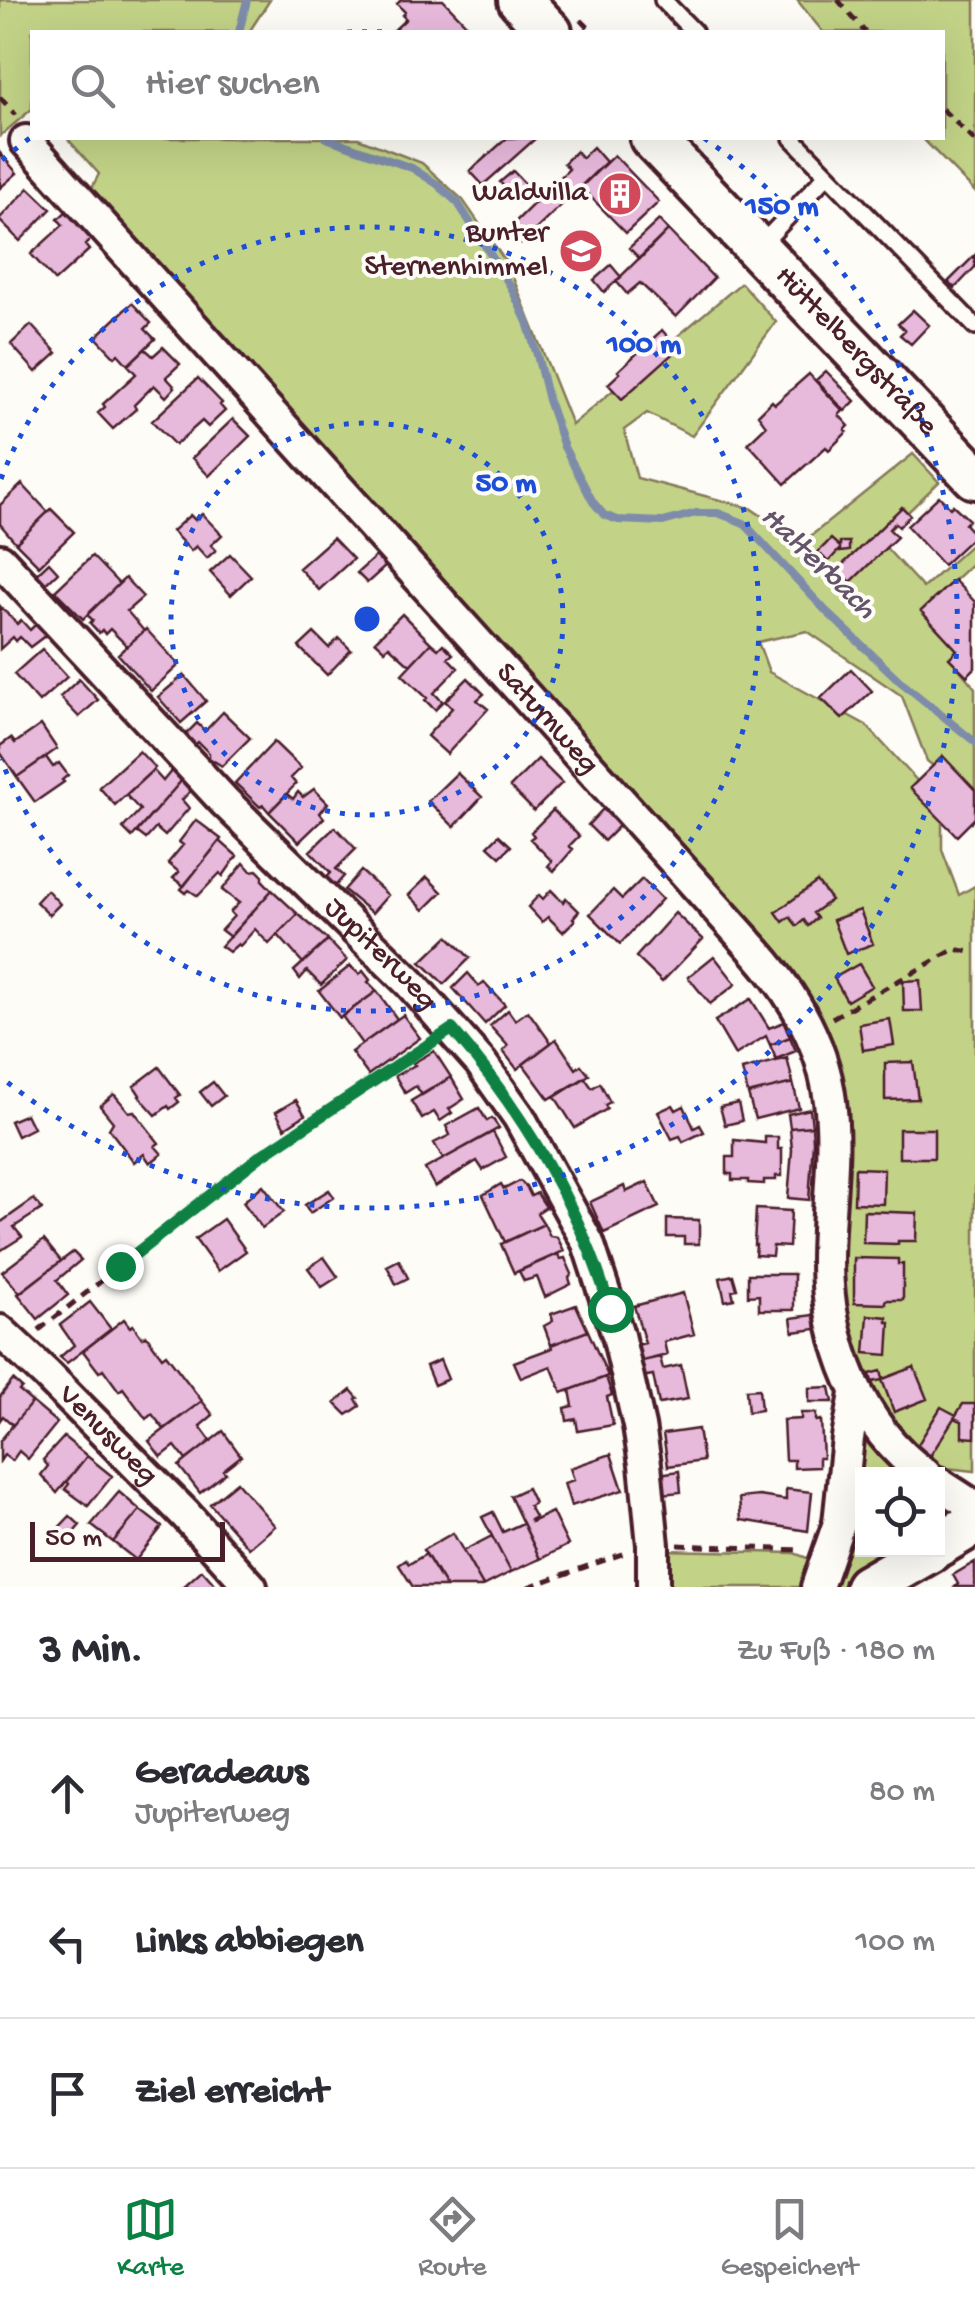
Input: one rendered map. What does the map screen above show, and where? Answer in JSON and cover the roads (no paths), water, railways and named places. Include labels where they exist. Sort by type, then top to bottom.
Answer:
[{"type":"main road","points":[[520,0],[548,30]]},
{"type":"main road","name":"Hüttelbergstraße","points":[[654,140],[975,477]]},
{"type":"main road","points":[[945,1542],[975,1523]]},
{"type":"main road","points":[[867,1587],[918,1557]]},
{"type":"street","name":"Saturnweg","points":[[26,141],[788,991],[810,1030],[830,1098],[833,1153],[827,1263],[836,1332],[856,1394],[886,1439],[915,1467]]},
{"type":"street","name":"Jupiterweg","points":[[0,560],[225,802],[452,1029],[520,1117],[588,1243],[603,1283],[631,1387],[645,1464],[653,1587]]},
{"type":"street","name":"Venusweg","points":[[8,1339],[185,1514],[251,1587]]},
{"type":"street","name":"Saturnweg","points":[[817,1587],[839,1522],[856,1394]]},
{"type":"street","points":[[945,1489],[975,1508]]},
{"type":"lane","points":[[663,0],[692,30]]},
{"type":"lane","points":[[794,140],[975,326]]},
{"type":"lane","points":[[758,248],[827,174]]},
{"type":"waterway","name":"Halterbach","points":[[240,30],[247,0]]},
{"type":"waterway","name":"Halterbach","points":[[332,140],[412,168],[458,203],[511,287],[527,322],[564,447],[604,515],[618,520],[663,522],[696,513],[718,513],[744,523],[826,611],[902,683],[975,742]]},
{"type":"place","name":"Waldvilla","points":[[620,194]]},
{"type":"place","name":"Bunter Sternenhimmel","points":[[581,251]]}]
